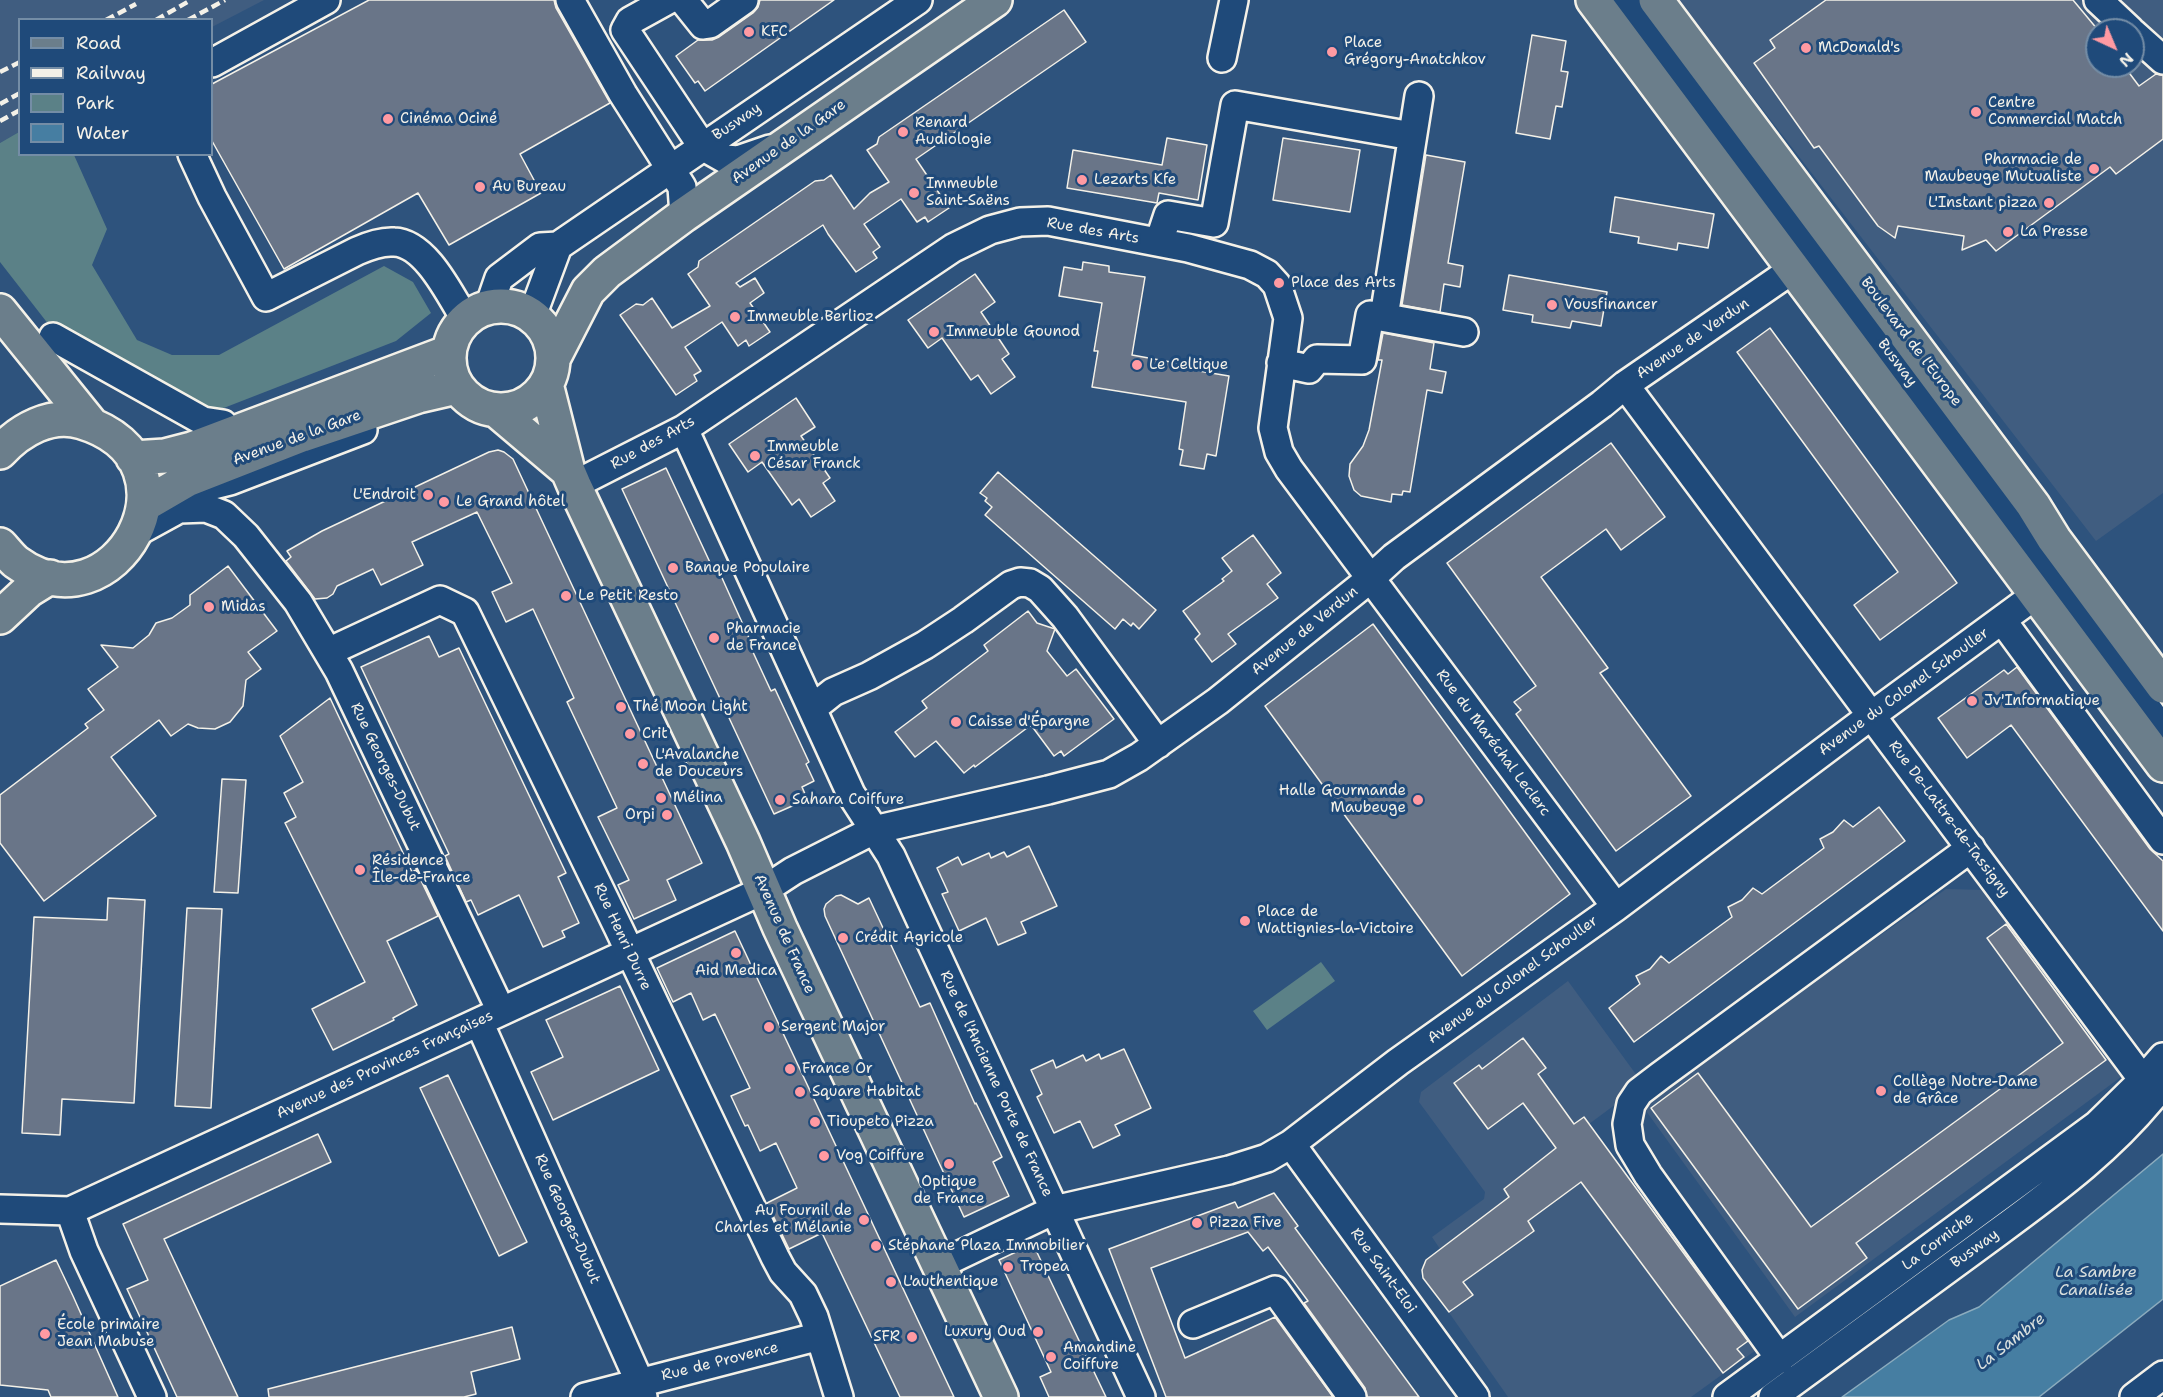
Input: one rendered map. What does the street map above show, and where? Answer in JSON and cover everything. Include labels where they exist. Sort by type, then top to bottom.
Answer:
[{"type":"main road","name":"Avenue de la Gare","points":[[550,371],[588,291],[607,272],[684,215],[994,0]]},
{"type":"main road","points":[[1593,0],[1795,268],[2163,765]]},
{"type":"main road","name":"Boulevard de l'Europe","points":[[1656,0],[2033,505],[2054,538],[2163,686]]},
{"type":"main road","name":"Avenue de la Gare","points":[[532,316],[588,291]]},
{"type":"main road","points":[[127,450],[165,456],[192,449],[464,329],[504,306],[518,309],[532,316],[543,327],[551,342],[550,371],[571,478]]},
{"type":"main road","points":[[0,311],[92,425],[127,450],[141,476],[147,511],[124,552],[105,567],[83,576],[66,579],[36,573],[15,561],[0,545]]},
{"type":"main road","points":[[464,329],[450,370],[460,391],[484,408],[511,409],[525,404],[537,395],[550,371]]},
{"type":"main road","name":"Avenue de la Gare","points":[[147,511],[187,480],[302,435],[418,396],[460,391]]},
{"type":"main road","points":[[496,410],[571,478]]},
{"type":"main road","points":[[0,452],[26,429],[51,421],[76,420],[92,425]]},
{"type":"main road","name":"Avenue de France","points":[[571,478],[1001,1397]]},
{"type":"main road","points":[[0,617],[29,590],[50,577]]},
{"type":"street","points":[[213,62],[326,0]]},
{"type":"street","points":[[570,0],[623,94],[682,187],[684,215]]},
{"type":"street","points":[[595,45],[626,30],[630,21],[668,0]]},
{"type":"street","points":[[683,0],[703,25],[710,24],[744,0]]},
{"type":"street","name":"Busway","points":[[464,329],[499,278],[540,247],[558,246],[670,167],[918,0]]},
{"type":"street","points":[[1222,58],[1234,0]]},
{"type":"street","name":"Busway","points":[[1626,0],[1913,384],[2163,730]]},
{"type":"street","points":[[2098,0],[2118,18]]},
{"type":"street","points":[[626,30],[702,146],[725,159],[738,160],[791,141]]},
{"type":"street","points":[[2145,43],[2163,60]]},
{"type":"street","points":[[1384,317],[1419,96]]},
{"type":"street","points":[[1159,242],[1168,215],[1214,223],[1235,105],[1412,136]]},
{"type":"street","points":[[127,450],[160,444],[223,424],[464,329],[437,274],[425,259],[403,244],[394,242],[357,251],[266,297],[212,197],[193,156]]},
{"type":"street","name":"Rue des Arts","points":[[571,478],[684,429],[953,248],[990,230],[1020,222],[1048,221],[1159,242],[1250,265],[1267,274],[1277,285],[1288,318],[1273,428],[1279,452],[1370,579]]},
{"type":"street","points":[[532,316],[558,246]]},
{"type":"street","name":"Avenue de Verdun","points":[[764,890],[793,871],[874,830],[1108,774],[1158,744],[1218,701],[1370,579],[1394,557],[1625,385],[1795,268]]},
{"type":"street","points":[[1281,363],[1309,369],[1317,359],[1362,360],[1370,315],[1464,332]]},
{"type":"street","points":[[53,337],[203,421],[223,424]]},
{"type":"street","name":"Rue De-Lattre-de-Tassigny","points":[[1625,385],[1971,849],[2153,1082]]},
{"type":"street","name":"Rue de l'Ancienne Porte de France","points":[[684,429],[851,794],[891,856],[1141,1397]]},
{"type":"street","name":"Rue Georges-Dubut","points":[[147,511],[206,508],[224,515],[246,536],[298,602],[328,652],[490,1016],[642,1390]]},
{"type":"street","name":"Rue du Maréchal Leclerc","points":[[1370,579],[1616,907]]},
{"type":"street","points":[[813,708],[833,692],[869,676],[925,645],[1011,585],[1020,582],[1030,583],[1040,589],[1053,603],[1158,744]]},
{"type":"street","name":"Avenue du Colonel Schouller","points":[[939,1265],[1054,1210],[1229,1170],[1267,1158],[1291,1144],[1398,1062],[1616,907],[1872,714],[2037,594]]},
{"type":"street","name":"Rue Henri Durre","points":[[328,652],[440,600],[465,612],[775,1257],[783,1272],[803,1294],[814,1317],[839,1397]]},
{"type":"street","points":[[2002,620],[2163,840]]},
{"type":"street","points":[[1780,1359],[1648,1175],[1630,1146],[1627,1124],[1631,1104],[1639,1092],[1660,1076],[1971,849]]},
{"type":"street","name":"Avenue des Provinces Françaises","points":[[0,1209],[70,1211],[764,890]]},
{"type":"street","points":[[2153,1082],[2163,1057]]},
{"type":"street","name":"Busway","points":[[1773,1397],[2065,1182],[2105,1149],[2137,1117],[2153,1082]]},
{"type":"street","name":"La Corniche","points":[[1727,1397],[2153,1082]]},
{"type":"street","name":"Rue Saint-Eloi","points":[[1291,1144],[1475,1397]]},
{"type":"street","points":[[70,1211],[84,1251],[152,1397]]},
{"type":"street","points":[[1193,1324],[1275,1290],[1352,1397]]},
{"type":"street","name":"Rue de Provence","points":[[585,1397],[642,1390],[820,1336]]},
{"type":"street","points":[[2134,1397],[2163,1375]]},
{"type":"shaded area","points":[[0,0],[264,0],[213,26],[213,18],[18,18],[18,133],[0,143]]},
{"type":"shaded area","points":[[1678,0],[2163,0],[2163,493],[2096,541]]},
{"type":"shaded area","name":"Collège Notre-Dame de Grâce","points":[[1946,889],[1985,890],[2121,1077],[1795,1317],[1641,1104]]},
{"type":"shaded area","points":[[1568,981],[1643,1084],[1589,1124],[1756,1350],[1691,1397],[1508,1397],[1422,1274],[1422,1266],[1426,1260],[1440,1249],[1432,1237],[1484,1199],[1485,1192],[1419,1102],[1421,1092]]},
{"type":"green space","points":[[18,133],[18,156],[74,156],[107,229],[92,265],[137,340],[172,355],[219,355],[384,266],[413,282],[431,313],[396,341],[216,411],[49,325],[0,262],[0,143]]},
{"type":"green space","points":[[1321,962],[1335,981],[1267,1030],[1253,1011]]},
{"type":"water","name":"La Sambre Canalisée","points":[[2163,1154],[2163,1299],[2039,1397],[1842,1397],[1949,1320],[1979,1307]]},
{"type":"building","name":"Cinéma Ociné","points":[[369,0],[554,0],[556,8],[610,103],[520,154],[541,193],[449,245],[418,193],[284,269],[213,143],[213,83]]},
{"type":"building","name":"KFC","points":[[760,0],[834,0],[705,91],[698,81],[695,83],[676,56],[698,40],[712,40],[719,37],[753,13]]},
{"type":"building","name":"Centre Commercial Match","points":[[1826,0],[2073,0],[2088,18],[2085,18],[2085,78],[2133,78],[2139,86],[2156,74],[2163,75],[2163,139],[2116,174],[2110,167],[1996,251],[1986,240],[1962,250],[1964,236],[1898,226],[1895,238],[1878,226],[1819,146],[1814,148],[1754,63],[1775,48],[1770,40]]},
{"type":"building","points":[[1064,10],[1086,42],[916,159],[949,208],[928,222],[925,217],[917,222],[901,199],[864,224],[880,247],[873,252],[877,258],[856,272],[823,225],[736,283],[740,287],[755,278],[764,293],[750,303],[770,332],[749,346],[746,340],[738,346],[722,322],[685,347],[701,371],[694,375],[697,381],[676,395],[620,315],[636,304],[643,305],[652,298],[672,328],[710,306],[688,274],[698,267],[699,261],[815,181],[824,180],[831,175],[854,209],[870,193],[889,182],[867,150],[877,144],[879,137]]},
{"type":"building","points":[[1532,35],[1566,41],[1561,71],[1568,72],[1562,107],[1556,106],[1550,139],[1516,133]]},
{"type":"building","points":[[1167,138],[1207,145],[1198,200],[1159,193],[1157,203],[1067,188],[1073,150],[1162,165]]},
{"type":"building","points":[[1283,138],[1360,150],[1350,212],[1273,200]]},
{"type":"building","points":[[1426,155],[1465,162],[1448,263],[1463,266],[1460,287],[1444,284],[1440,312],[1402,305]]},
{"type":"building","points":[[1615,197],[1714,214],[1708,248],[1678,243],[1677,250],[1638,243],[1639,237],[1610,232]]},
{"type":"building","points":[[1083,262],[1109,266],[1109,272],[1145,277],[1132,355],[1193,366],[1193,370],[1229,376],[1216,456],[1207,454],[1204,469],[1180,465],[1183,450],[1179,449],[1186,402],[1092,387],[1098,351],[1094,351],[1102,303],[1059,296],[1064,267],[1082,270]]},
{"type":"building","name":"Immeuble Gounod","points":[[975,274],[995,302],[981,312],[1009,354],[1002,359],[1015,377],[991,394],[978,375],[971,380],[942,338],[928,348],[908,320]]},
{"type":"building","points":[[1509,275],[1607,292],[1601,326],[1572,321],[1570,328],[1532,322],[1533,315],[1503,310]]},
{"type":"building","points":[[1770,328],[1957,583],[1880,640],[1854,605],[1898,572],[1737,352]]},
{"type":"building","points":[[1383,333],[1434,343],[1430,369],[1446,372],[1442,393],[1427,390],[1410,492],[1403,491],[1402,495],[1392,494],[1391,502],[1361,496],[1354,490],[1349,476],[1350,464],[1363,446],[1369,430],[1382,360],[1378,360]]},
{"type":"building","name":"Immeuble César Franck","points":[[796,398],[815,427],[801,436],[830,478],[823,483],[835,501],[811,517],[799,499],[792,505],[762,462],[748,472],[729,444]]},
{"type":"building","points":[[1611,443],[1665,517],[1621,550],[1606,529],[1541,577],[1608,668],[1600,673],[1691,796],[1616,851],[1516,714],[1521,710],[1514,702],[1536,686],[1447,563]]},
{"type":"building","points":[[498,450],[513,459],[702,863],[667,880],[676,900],[634,919],[618,885],[629,880],[598,817],[617,808],[567,702],[574,698],[533,609],[506,622],[492,592],[512,583],[477,512],[412,542],[423,565],[381,585],[373,569],[337,586],[333,594],[327,598],[315,599],[286,561],[291,557],[287,551],[322,531],[489,452]]},
{"type":"building","points":[[666,468],[714,571],[718,569],[771,691],[775,689],[809,762],[806,764],[814,781],[802,787],[805,794],[796,798],[799,803],[774,814],[622,489]]},
{"type":"building","points":[[998,472],[1156,610],[1139,629],[1133,623],[1131,626],[1123,619],[1115,629],[985,515],[992,507],[985,501],[987,498],[980,493]]},
{"type":"building","points":[[1253,535],[1281,573],[1267,584],[1278,598],[1228,634],[1236,644],[1212,662],[1195,639],[1200,634],[1183,611],[1224,581],[1222,579],[1232,571],[1222,558]]},
{"type":"building","points":[[228,566],[277,631],[248,652],[261,669],[246,680],[243,706],[230,722],[215,729],[198,728],[188,724],[171,736],[159,720],[111,757],[156,816],[44,901],[0,843],[0,795],[88,728],[85,724],[104,710],[88,689],[118,667],[101,645],[133,648],[149,635],[156,623],[172,618],[190,605],[190,595]]},
{"type":"building","points":[[1028,611],[1037,623],[1055,629],[1047,651],[1067,676],[1076,669],[1114,719],[1064,756],[1061,751],[1054,756],[1031,725],[964,773],[936,741],[915,757],[895,732],[927,708],[922,701],[988,651],[984,645]]},
{"type":"building","name":"Halle Gourmande Maubeuge","points":[[1373,624],[1570,894],[1462,976],[1265,706]]},
{"type":"building","points":[[429,636],[439,657],[459,648],[566,873],[558,877],[579,923],[562,931],[565,937],[543,947],[519,895],[478,915],[471,900],[466,902],[445,856],[449,854],[361,667]]},
{"type":"building","points":[[2017,667],[2150,849],[2163,861],[2163,931],[2011,725],[1967,758],[1938,718],[2004,670],[2008,674]]},
{"type":"building","name":"Résidence Île-de-France","points":[[330,698],[412,872],[416,870],[438,916],[387,941],[417,1005],[393,1018],[394,1020],[333,1050],[312,1009],[365,982],[285,823],[296,817],[284,793],[303,782],[280,736]]},
{"type":"building","points":[[222,779],[246,780],[238,893],[214,892]]},
{"type":"building","points":[[1879,807],[1905,841],[1634,1042],[1609,1008],[1640,984],[1636,976],[1650,969],[1661,956],[1669,963],[1732,917],[1728,907],[1742,900],[1753,888],[1762,894],[1824,848],[1820,839],[1833,832],[1844,820],[1853,827]]},
{"type":"building","points":[[1029,846],[1057,906],[1021,922],[1026,933],[998,945],[986,918],[959,931],[942,894],[948,892],[937,868],[958,857],[962,865],[989,853],[991,858],[1004,852],[1007,857]]},
{"type":"building","points":[[841,895],[858,904],[869,898],[920,1007],[930,1003],[975,1104],[1002,1157],[993,1162],[1009,1196],[964,1217],[825,916],[826,904]]},
{"type":"building","points":[[108,898],[145,900],[134,1103],[62,1099],[60,1135],[22,1133],[34,917],[107,920]]},
{"type":"building","points":[[187,908],[222,909],[211,1108],[175,1106]]},
{"type":"building","points":[[2006,924],[2106,1060],[1856,1243],[1867,1258],[1798,1309],[1651,1108],[1698,1073],[1811,1227],[2063,1043],[1987,938]]},
{"type":"building","points":[[735,931],[954,1397],[900,1397],[822,1233],[789,1249],[767,1203],[797,1188],[776,1143],[760,1151],[748,1125],[745,1126],[731,1096],[750,1088],[715,1014],[703,1020],[691,993],[673,1002],[657,968]]},
{"type":"building","points":[[620,986],[659,1070],[553,1120],[531,1072],[563,1057],[546,1020]]},
{"type":"building","points":[[1523,1038],[1546,1068],[1538,1074],[1574,1124],[1584,1117],[1748,1341],[1737,1349],[1744,1357],[1723,1373],[1581,1182],[1528,1221],[1534,1231],[1463,1282],[1473,1295],[1449,1312],[1423,1278],[1422,1270],[1426,1260],[1509,1197],[1504,1189],[1556,1148],[1523,1103],[1488,1129],[1454,1083],[1479,1065],[1482,1069]]},
{"type":"building","points":[[1124,1049],[1151,1108],[1115,1125],[1120,1135],[1093,1148],[1080,1121],[1054,1133],[1037,1097],[1042,1094],[1031,1070],[1053,1060],[1056,1068],[1083,1055],[1086,1061],[1099,1054],[1101,1059]]},
{"type":"building","points":[[448,1075],[527,1242],[499,1256],[420,1088]]},
{"type":"building","points":[[318,1134],[331,1162],[164,1239],[238,1397],[177,1397],[127,1289],[148,1280],[123,1224]]},
{"type":"building","points":[[1274,1193],[1298,1226],[1295,1228],[1419,1397],[1367,1397],[1365,1388],[1304,1303],[1308,1301],[1268,1247],[1263,1251],[1248,1232],[1151,1268],[1185,1358],[1275,1317],[1333,1397],[1166,1397],[1109,1249],[1235,1202],[1238,1208]]},
{"type":"building","points":[[1033,1244],[1106,1397],[1049,1397],[1040,1377],[1051,1372],[999,1260]]},
{"type":"building","name":"École primaire Jean Mabuse","points":[[56,1260],[118,1397],[51,1397],[48,1390],[0,1385],[0,1286]]},
{"type":"building","points":[[512,1327],[520,1359],[471,1372],[476,1394],[464,1397],[269,1397],[268,1389]]},
{"type":"railway","points":[[160,18],[191,0]]},
{"type":"railway","points":[[192,18],[225,0]]},
{"type":"railway","points":[[110,18],[136,4]]},
{"type":"railway","points":[[0,72],[18,63]]},
{"type":"railway","points":[[0,104],[18,94]]},
{"type":"railway","points":[[0,121],[18,111]]},
{"type":"place","name":"KFC","points":[[749,32]]},
{"type":"place","name":"McDonald's","points":[[1806,48]]},
{"type":"place","name":"Place Grégory-Anatchkov","points":[[1332,52]]},
{"type":"place","name":"Centre Commercial Match","points":[[1976,112]]},
{"type":"place","name":"Cinéma Ociné","points":[[388,119]]},
{"type":"place","name":"Renard Audiologie","points":[[903,132]]},
{"type":"place","name":"Pharmacie de Maubeuge Mutualiste","points":[[2094,169]]},
{"type":"place","name":"Lezarts Kfe","points":[[1082,180]]},
{"type":"place","name":"Au Bureau","points":[[480,187]]},
{"type":"place","name":"Immeuble Saint-Saëns","points":[[914,193]]},
{"type":"place","name":"L'Instant pizza","points":[[2049,203]]},
{"type":"place","name":"La Presse","points":[[2008,232]]},
{"type":"place","name":"Place des Arts","points":[[1279,283]]},
{"type":"place","name":"Vousfinancer","points":[[1552,305]]},
{"type":"place","name":"Immeuble Berlioz","points":[[735,317]]},
{"type":"place","name":"Immeuble Gounod","points":[[934,332]]},
{"type":"place","name":"Le Celtique","points":[[1137,365]]},
{"type":"place","name":"Immeuble César Franck","points":[[755,456]]},
{"type":"place","name":"L'Endroit","points":[[428,495]]},
{"type":"place","name":"Le Grand hôtel","points":[[444,502]]},
{"type":"place","name":"Banque Populaire","points":[[673,568]]},
{"type":"place","name":"Le Petit Resto","points":[[566,596]]},
{"type":"place","name":"Midas","points":[[209,607]]},
{"type":"place","name":"Pharmacie de France","points":[[714,638]]},
{"type":"place","name":"Jv'Informatique","points":[[1972,701]]},
{"type":"place","name":"Thé Moon Light","points":[[621,707]]},
{"type":"place","name":"Caisse d'Épargne","points":[[956,722]]},
{"type":"place","name":"Crit","points":[[630,734]]},
{"type":"place","name":"L'Avalanche de Douceurs","points":[[643,764]]},
{"type":"place","name":"Mélina","points":[[661,798]]},
{"type":"place","name":"Sahara Coiffure","points":[[780,800]]},
{"type":"place","name":"Halle Gourmande Maubeuge","points":[[1418,800]]},
{"type":"place","name":"Orpi","points":[[667,815]]},
{"type":"place","name":"Résidence Île-de-France","points":[[360,870]]},
{"type":"place","name":"Place de Wattignies-la-Victoire","points":[[1245,921]]},
{"type":"place","name":"Crédit Agricole","points":[[843,938]]},
{"type":"place","name":"Aid Medica","points":[[736,953]]},
{"type":"place","name":"Sergent Major","points":[[769,1027]]},
{"type":"place","name":"France Or","points":[[790,1069]]},
{"type":"place","name":"Collège Notre-Dame de Grâce","points":[[1881,1091]]},
{"type":"place","name":"Square Habitat","points":[[800,1092]]},
{"type":"place","name":"Tioupeto Pizza","points":[[815,1122]]},
{"type":"place","name":"Vog Coiffure","points":[[824,1156]]},
{"type":"place","name":"Optique de France","points":[[949,1164]]},
{"type":"place","name":"Au Fournil de Charles et Mélanie","points":[[864,1220]]},
{"type":"place","name":"Pizza Five","points":[[1197,1223]]},
{"type":"place","name":"Stéphane Plaza Immobilier","points":[[876,1246]]},
{"type":"place","name":"Tropea","points":[[1008,1267]]},
{"type":"place","name":"L'authentique","points":[[891,1282]]},
{"type":"place","name":"Luxury Oud","points":[[1038,1332]]},
{"type":"place","name":"École primaire Jean Mabuse","points":[[45,1334]]},
{"type":"place","name":"SFR","points":[[912,1337]]},
{"type":"place","name":"Amandine Coiffure","points":[[1051,1357]]},
{"type":"water label","name":"La Sambre","points":[[2011,1342]]}]
